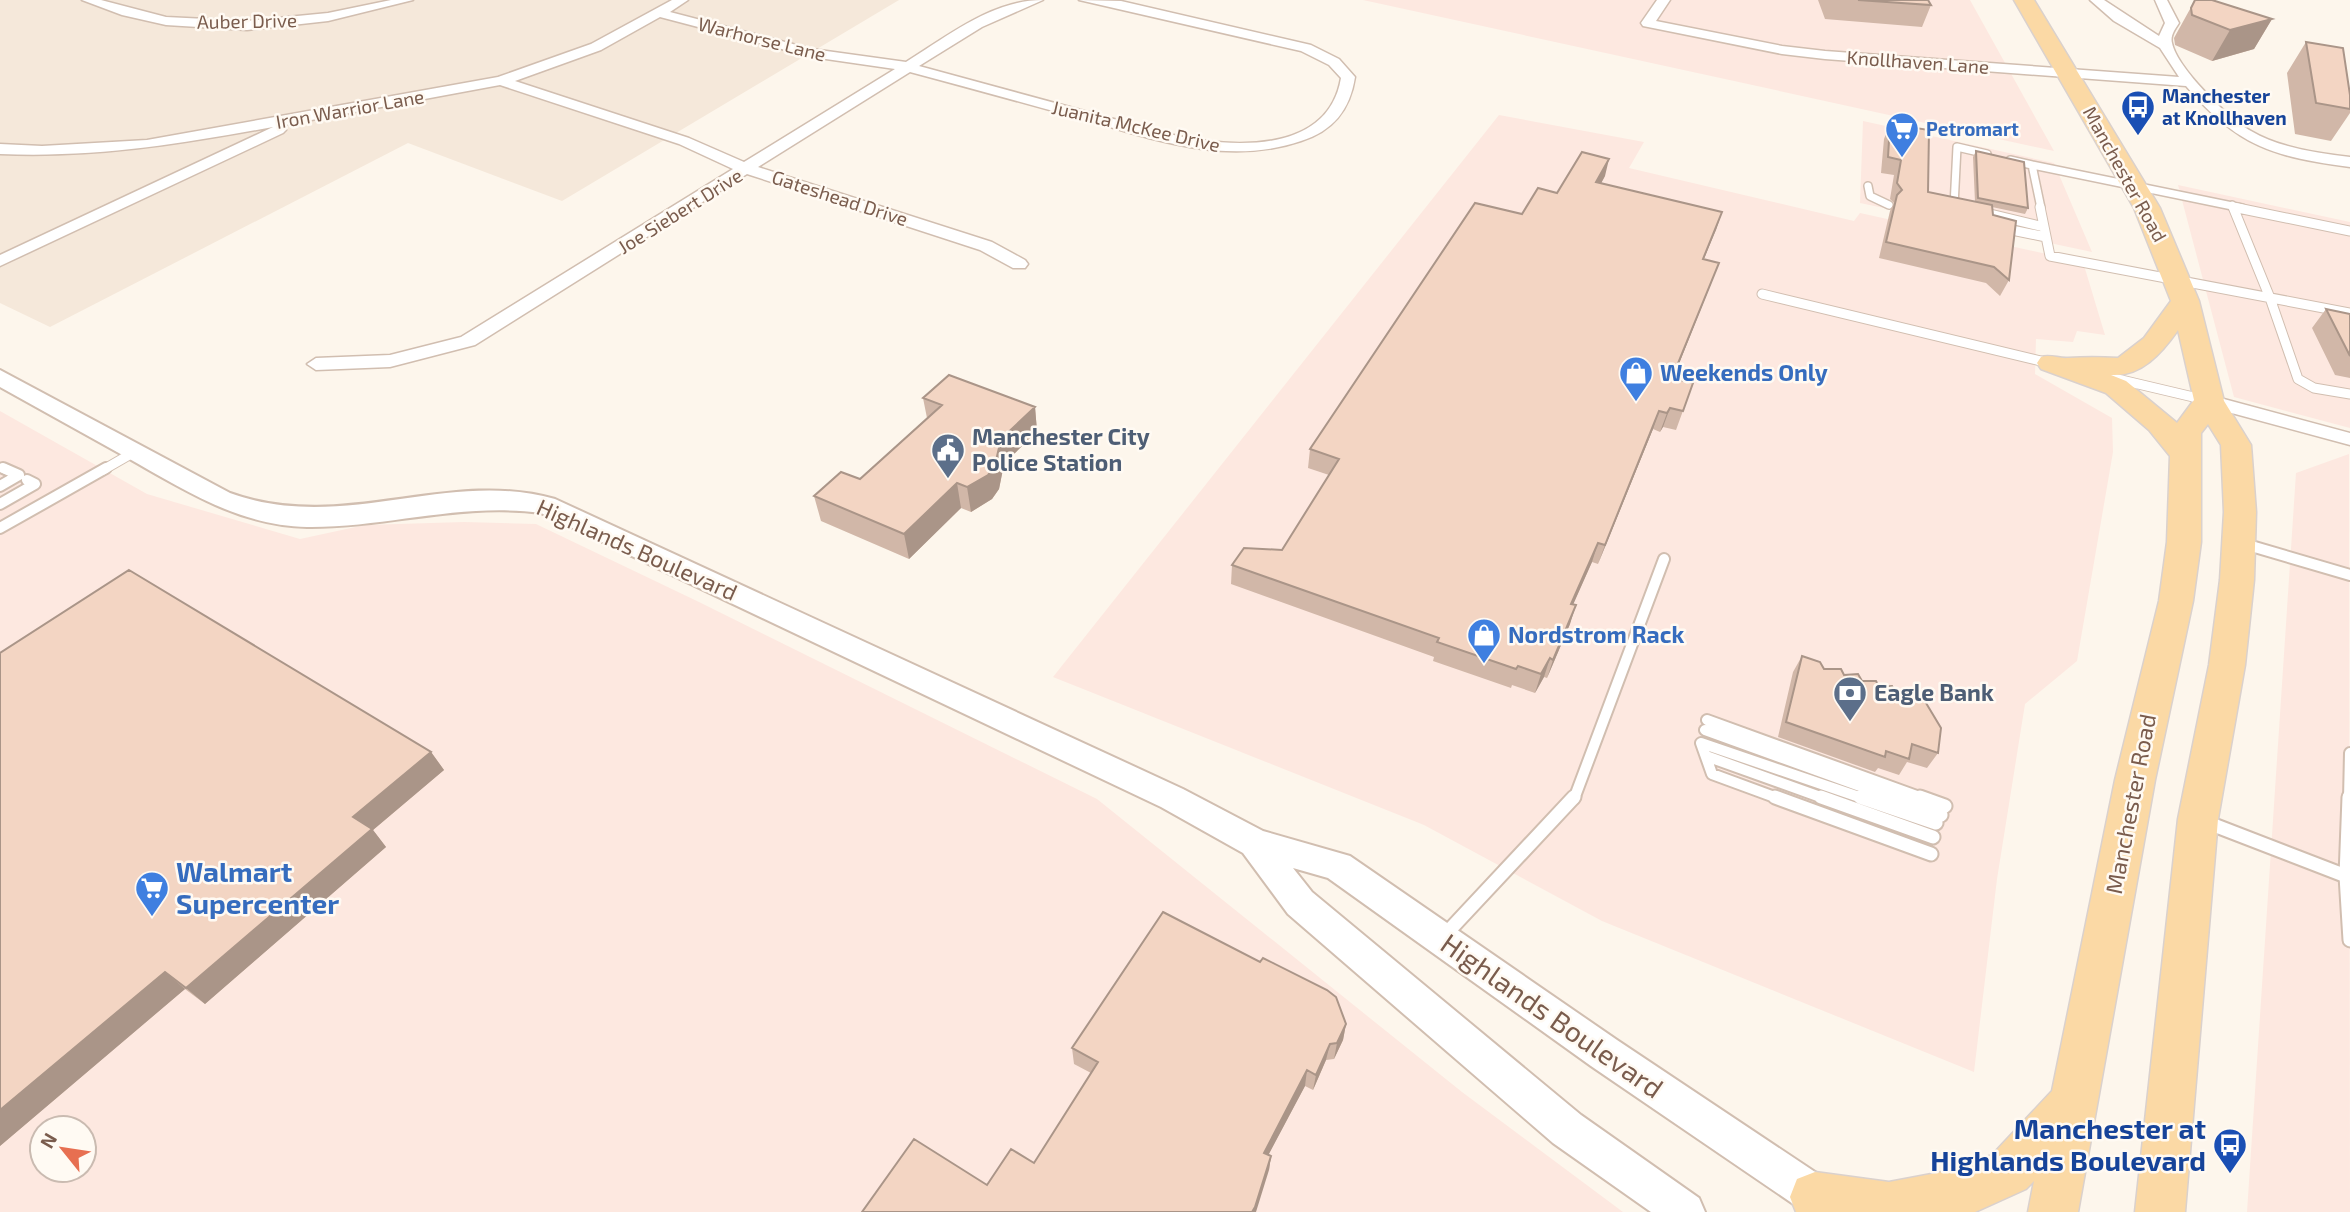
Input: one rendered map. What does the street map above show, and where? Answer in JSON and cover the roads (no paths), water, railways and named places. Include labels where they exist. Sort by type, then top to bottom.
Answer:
[{"type":"main road","name":"Manchester Road","points":[[2024,0],[2137,189],[2182,290],[2209,401],[2236,445],[2239,542],[2227,665],[2198,819],[2160,1212]]},
{"type":"main road","points":[[2051,363],[2124,367],[2154,344],[2182,290]]},
{"type":"main road","points":[[2051,363],[2116,387],[2160,423],[2187,457]]},
{"type":"main road","name":"Manchester Road","points":[[2053,1212],[2147,719],[2176,601],[2184,542],[2186,432],[2209,401]]},
{"type":"main road","points":[[1827,1205],[1889,1207],[1959,1194],[2009,1172],[2072,1105]]},
{"type":"street","name":"Auber Drive","points":[[88,0],[151,19],[250,25],[341,16],[407,0]]},
{"type":"street","name":"Iron Warrior Lane","points":[[0,149],[42,151],[147,145],[501,81],[596,47],[682,0]]},
{"type":"street","name":"Juanita McKee Drive","points":[[908,67],[1162,136],[1225,148],[1265,146],[1311,133],[1325,124],[1348,95],[1348,77],[1334,62],[1306,48],[1121,5],[1085,0]]},
{"type":"street","name":"Knollhaven Lane","points":[[1664,0],[1648,23],[1793,51],[2190,82]]},
{"type":"street","points":[[2096,0],[2119,18],[2165,45],[2190,82],[2234,128],[2248,136],[2283,148],[2350,162]]},
{"type":"street","points":[[2161,0],[2172,23],[2165,34],[2165,45]]},
{"type":"street","name":"Joe Siebert Drive","points":[[316,364],[390,361],[468,341],[994,14],[1029,1]]},
{"type":"street","name":"Warhorse Lane","points":[[658,13],[806,52],[908,67]]},
{"type":"street","name":"Gateshead Drive","points":[[501,81],[684,141],[720,160],[986,246],[1019,264]]},
{"type":"street","points":[[0,261],[306,117]]},
{"type":"street","points":[[147,145],[172,156],[178,177]]},
{"type":"street","name":"Highlands Boulevard","points":[[0,377],[221,499],[258,513],[310,518],[486,498],[546,505],[1160,792],[1255,843],[1338,866],[1827,1205]]},
{"type":"street","points":[[2209,401],[2350,439]]},
{"type":"street","name":"Highlands Boulevard","points":[[1255,843],[1300,903],[1406,995],[1567,1129],[1685,1212]]},
{"type":"lane","points":[[2044,226],[1954,206],[1957,147],[2137,189],[2232,205],[2350,230]]},
{"type":"lane","points":[[2032,165],[2050,256],[2182,290],[2270,298],[2350,313]]},
{"type":"lane","points":[[1868,186],[1870,196],[1889,205]]},
{"type":"lane","points":[[2232,205],[2270,298],[2298,379],[2314,388],[2350,394]]},
{"type":"lane","points":[[1989,225],[2046,237]]},
{"type":"lane","points":[[1762,294],[2209,401]]},
{"type":"lane","points":[[0,528],[136,451]]},
{"type":"lane","points":[[0,504],[35,484],[3,468]]},
{"type":"lane","points":[[0,486],[23,478]]},
{"type":"lane","points":[[0,496],[23,478]]},
{"type":"lane","points":[[2239,542],[2350,575]]},
{"type":"lane","points":[[1441,939],[1572,803],[1664,559]]},
{"type":"lane","points":[[1704,731],[1706,756],[1712,774],[1931,854]]},
{"type":"lane","points":[[1704,731],[1941,815],[1704,731]]},
{"type":"lane","points":[[2350,753],[2350,940]]},
{"type":"lane","points":[[1706,756],[1933,838]]},
{"type":"lane","points":[[2198,819],[2348,876]]},
{"type":"place","name":"Manchester at Knollhaven","points":[[2138,137]]},
{"type":"place","name":"Petromart","points":[[1902,159]]},
{"type":"place","name":"Weekends Only","points":[[1636,403]]},
{"type":"place","name":"Manchester City Police Station","points":[[948,480]]},
{"type":"place","name":"Nordstrom Rack","points":[[1484,665]]},
{"type":"place","name":"Eagle Bank","points":[[1850,723]]},
{"type":"place","name":"Walmart Supercenter","points":[[152,918]]},
{"type":"place","name":"Manchester at Highlands Boulevard","points":[[2230,1175]]}]
